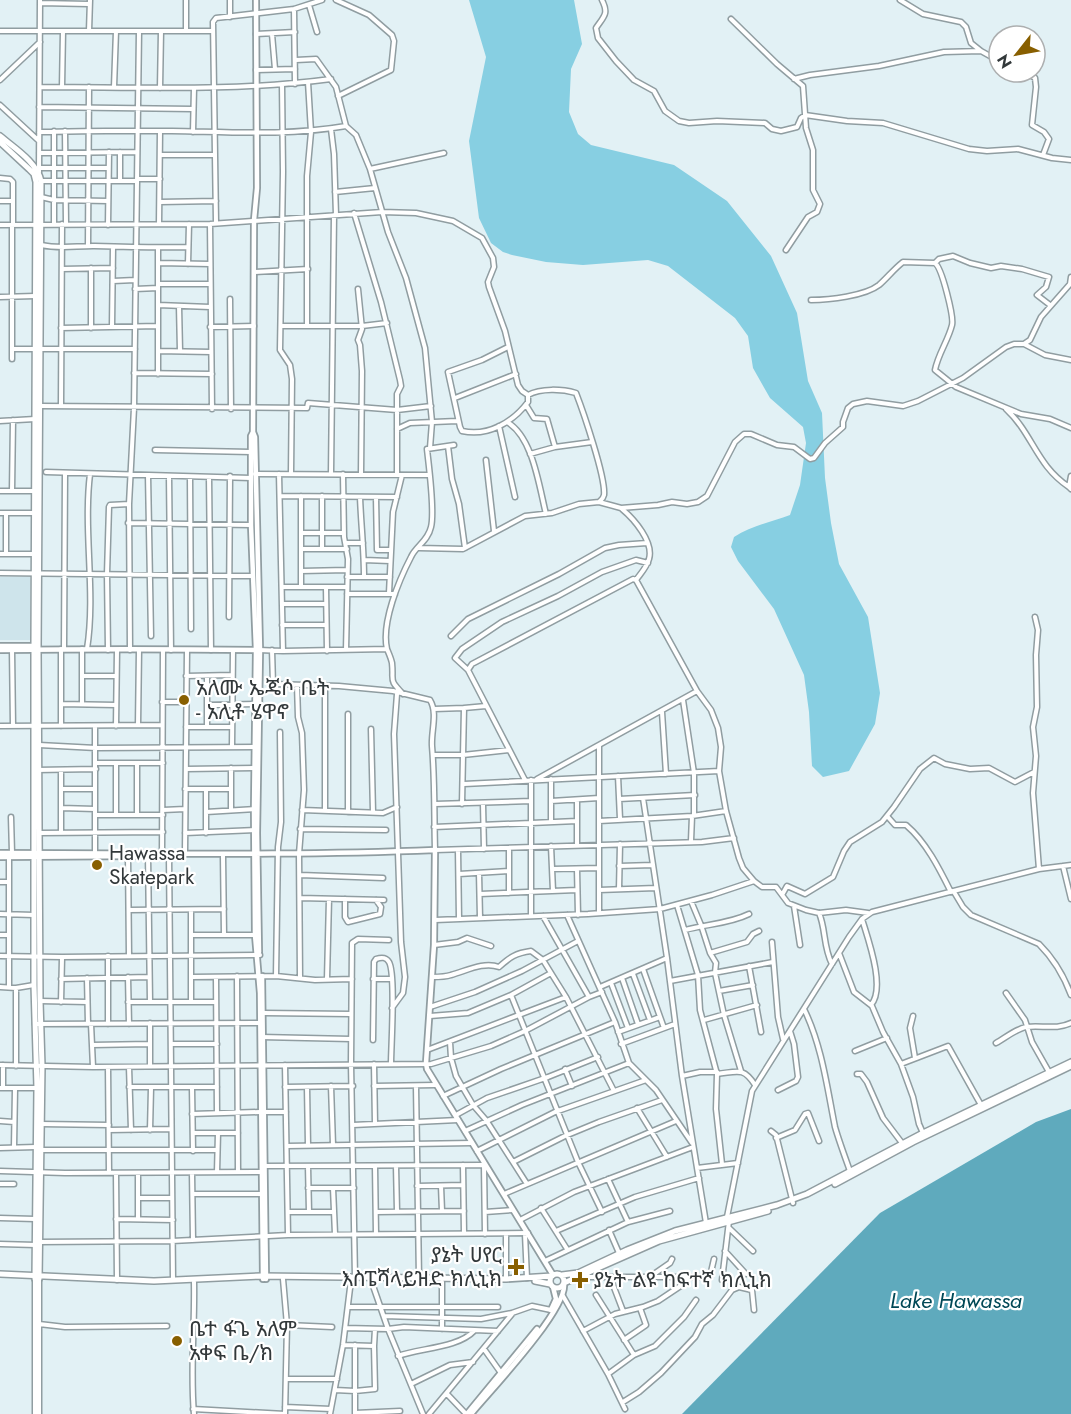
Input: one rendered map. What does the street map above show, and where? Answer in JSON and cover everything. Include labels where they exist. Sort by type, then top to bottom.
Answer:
[{"type":"main road","points":[[0,136],[39,170],[41,181],[35,296],[40,406],[37,419]]},
{"type":"main road","points":[[0,142],[35,177],[41,245],[36,554],[37,957],[34,985],[39,1066],[39,1149],[35,1218],[37,1244]]},
{"type":"main road","points":[[37,727],[39,833],[35,915],[40,1001],[38,1024]]},
{"type":"main road","points":[[792,1201],[902,1143],[924,1135],[1071,1064]]},
{"type":"main road","points":[[0,1276],[154,1281],[264,1277],[442,1282],[538,1281],[559,1288],[619,1253],[675,1231],[728,1222],[822,1190],[981,1105],[1049,1072],[1071,1064]]},
{"type":"main road","points":[[39,1066],[37,1088],[39,1125]]},
{"type":"main road","points":[[37,1278],[38,1172]]},
{"type":"main road","points":[[117,1280],[154,1284],[264,1277],[506,1280],[573,1274],[706,1225]]},
{"type":"main road","points":[[552,1285],[553,1275]]},
{"type":"main road","points":[[562,1275],[564,1284]]},
{"type":"street","points":[[186,0],[186,31]]},
{"type":"street","points":[[230,0],[230,17]]},
{"type":"street","points":[[256,0],[257,133],[251,525],[258,650]]},
{"type":"street","points":[[216,222],[214,20],[294,9],[322,0]]},
{"type":"street","points":[[336,0],[372,17],[392,35],[394,41],[391,70],[338,96]]},
{"type":"street","points":[[602,0],[606,9],[605,15],[596,28],[598,38],[634,80],[654,91],[669,115],[679,121],[765,123],[772,129],[781,131],[797,127],[805,115],[883,123],[969,149],[987,151],[1018,149],[1071,160]]},
{"type":"street","points":[[900,0],[923,14],[962,22],[971,43],[987,54]]},
{"type":"street","points":[[89,31],[89,2],[40,1],[39,170],[108,168]]},
{"type":"street","points":[[309,5],[312,23],[317,32]]},
{"type":"street","points":[[294,9],[295,84]]},
{"type":"street","points":[[731,19],[803,86],[806,128],[813,150],[813,190],[820,204],[817,212],[808,217],[786,250]]},
{"type":"street","points":[[0,31],[213,31]]},
{"type":"street","points":[[62,87],[63,31]]},
{"type":"street","points":[[114,87],[116,31]]},
{"type":"street","points":[[130,650],[128,523],[134,408],[139,31]]},
{"type":"street","points":[[160,88],[161,31]]},
{"type":"street","points":[[256,34],[295,32]]},
{"type":"street","points":[[272,34],[275,69]]},
{"type":"street","points":[[0,80],[40,42]]},
{"type":"street","points":[[794,79],[879,66],[921,55],[981,51]]},
{"type":"street","points":[[296,60],[316,59],[331,80],[346,126],[356,135],[370,169],[388,232],[406,278],[425,348],[431,406],[430,448],[427,450],[431,527],[419,548],[410,558],[395,594],[387,632],[387,649],[392,665],[391,676],[395,691],[394,734],[400,942],[405,966],[404,993],[392,1008]]},
{"type":"street","points":[[256,70],[296,69]]},
{"type":"street","points":[[39,87],[256,87],[331,80]]},
{"type":"street","points":[[306,326],[308,164],[311,132],[308,82]]},
{"type":"street","points":[[1036,84],[1032,125],[1044,132],[1049,139],[1043,155]]},
{"type":"street","points":[[282,85],[280,350],[291,368],[291,473]]},
{"type":"street","points":[[87,246],[89,87]]},
{"type":"street","points":[[193,132],[194,88]]},
{"type":"street","points":[[0,105],[39,141]]},
{"type":"street","points":[[39,107],[194,109]]},
{"type":"street","points":[[39,132],[138,130],[282,133],[311,132],[346,126]]},
{"type":"street","points":[[331,129],[335,192],[331,474]]},
{"type":"street","points":[[54,131],[54,224]]},
{"type":"street","points":[[61,406],[65,131]]},
{"type":"street","points":[[159,224],[160,131]]},
{"type":"street","points":[[108,225],[109,152]]},
{"type":"street","points":[[120,152],[120,181]]},
{"type":"street","points":[[39,153],[137,152]]},
{"type":"street","points":[[370,169],[444,153]]},
{"type":"street","points":[[160,155],[215,155]]},
{"type":"street","points":[[1,177],[13,182],[12,359]]},
{"type":"street","points":[[41,181],[160,179]]},
{"type":"street","points":[[335,192],[375,188]]},
{"type":"street","points":[[41,196],[54,200],[108,201]]},
{"type":"street","points":[[0,201],[13,201]]},
{"type":"street","points":[[160,202],[216,201]]},
{"type":"street","points":[[0,225],[210,224],[382,212],[416,213],[453,221],[482,238],[493,258],[494,267],[488,282],[489,287],[503,325],[520,389],[528,395]]},
{"type":"street","points":[[354,213],[387,323],[401,383],[397,394],[399,475],[393,512],[389,593]]},
{"type":"street","points":[[188,264],[189,224]]},
{"type":"street","points":[[210,224],[212,409]]},
{"type":"street","points":[[41,245],[62,248],[87,246],[188,247]]},
{"type":"street","points":[[112,327],[113,247]]},
{"type":"street","points":[[158,248],[158,374]]},
{"type":"street","points":[[935,263],[939,259],[953,256],[969,263],[991,268],[1001,266],[1022,269],[1049,277],[1046,287],[1037,295],[1050,305]]},
{"type":"street","points":[[811,300],[826,300],[859,293],[878,286],[903,262],[935,263],[944,277],[953,323],[937,358],[935,369],[950,384],[1021,414],[1050,418],[1071,428]]},
{"type":"street","points":[[159,264],[210,264]]},
{"type":"street","points":[[91,328],[92,268]]},
{"type":"street","points":[[62,269],[113,268]]},
{"type":"street","points":[[255,272],[308,269]]},
{"type":"street","points":[[1024,344],[1030,340],[1041,317],[1050,305],[1069,287],[1071,277]]},
{"type":"street","points":[[113,281],[135,280]]},
{"type":"street","points":[[135,289],[210,284]]},
{"type":"street","points":[[358,289],[362,326],[362,333],[358,339],[362,358],[361,474]]},
{"type":"street","points":[[0,297],[35,296]]},
{"type":"street","points":[[230,299],[231,409]]},
{"type":"street","points":[[158,304],[210,307]]},
{"type":"street","points":[[179,306],[180,351]]},
{"type":"street","points":[[281,326],[362,326],[387,323]]},
{"type":"street","points":[[61,327],[158,326]]},
{"type":"street","points":[[210,327],[254,326]]},
{"type":"street","points":[[419,548],[465,548],[525,516],[546,514],[579,504],[599,502],[621,508],[672,502],[692,504],[704,499],[735,442],[744,434],[751,434],[777,445],[794,447],[810,459],[814,458],[825,443],[843,427],[848,408],[853,404],[867,401],[903,406],[918,401],[977,369],[1006,347],[1014,344],[1024,344],[1045,355],[1071,360]]},
{"type":"street","points":[[508,347],[482,360],[448,372],[457,421],[461,429],[466,432],[483,431],[500,426],[526,405],[528,395]]},
{"type":"street","points":[[12,349],[135,348]]},
{"type":"street","points":[[158,351],[212,352]]},
{"type":"street","points":[[134,373],[212,374]]},
{"type":"street","points":[[454,398],[516,374]]},
{"type":"street","points":[[528,395],[555,390],[576,393],[604,488],[603,499],[599,502]]},
{"type":"street","points":[[40,406],[231,409],[307,408],[308,403],[397,410],[431,406]]},
{"type":"street","points":[[526,405],[534,418],[547,419],[555,447]]},
{"type":"street","points":[[1003,406],[1016,418],[1046,469],[1070,488],[1071,476]]},
{"type":"street","points":[[0,421],[37,419]]},
{"type":"street","points":[[12,491],[13,420]]},
{"type":"street","points":[[397,429],[410,423],[457,421]]},
{"type":"street","points":[[507,422],[515,426],[521,434],[530,454],[546,514]]},
{"type":"street","points":[[500,426],[515,497]]},
{"type":"street","points":[[253,433],[251,452],[258,650],[255,809]]},
{"type":"street","points":[[530,454],[555,447],[592,442]]},
{"type":"street","points":[[430,448],[451,446],[452,479],[459,504],[465,548]]},
{"type":"street","points":[[155,450],[251,452]]},
{"type":"street","points":[[486,460],[494,531]]},
{"type":"street","points":[[46,472],[190,477],[291,473],[429,475]]},
{"type":"street","points":[[61,726],[65,473]]},
{"type":"street","points":[[82,704],[84,649],[89,629],[87,505],[90,474]]},
{"type":"street","points":[[279,474],[283,651]]},
{"type":"street","points":[[343,474],[342,496],[347,549],[346,650]]},
{"type":"street","points":[[148,475],[151,636]]},
{"type":"street","points":[[169,476],[171,650]]},
{"type":"street","points":[[190,477],[190,629]]},
{"type":"street","points":[[209,477],[211,650]]},
{"type":"street","points":[[229,617],[230,477]]},
{"type":"street","points":[[0,490],[37,490]]},
{"type":"street","points":[[280,496],[397,497]]},
{"type":"street","points":[[301,496],[301,587]]},
{"type":"street","points":[[322,496],[322,549]]},
{"type":"street","points":[[360,497],[364,577]]},
{"type":"street","points":[[376,497],[377,550],[391,550]]},
{"type":"street","points":[[108,650],[109,507],[129,504]]},
{"type":"street","points":[[621,508],[637,525],[650,551],[648,562],[636,580]]},
{"type":"street","points":[[0,513],[37,513]]},
{"type":"street","points":[[6,513],[6,554]]},
{"type":"street","points":[[128,523],[251,525]]},
{"type":"street","points":[[301,533],[344,533]]},
{"type":"street","points":[[345,543],[363,543]]},
{"type":"street","points":[[451,636],[468,620],[605,548],[647,543]]},
{"type":"street","points":[[301,549],[347,549]]},
{"type":"street","points":[[0,554],[36,554]]},
{"type":"street","points":[[364,560],[390,561]]},
{"type":"street","points":[[525,780],[468,670],[456,659],[458,654],[502,622],[613,567],[636,560],[648,562]]},
{"type":"street","points":[[301,570],[347,570]]},
{"type":"street","points":[[0,573],[253,576]]},
{"type":"street","points":[[347,577],[390,577]]},
{"type":"street","points":[[468,670],[472,664],[557,618],[633,579],[636,580]]},
{"type":"street","points":[[636,580],[697,691],[707,702],[717,722],[721,747],[719,771],[726,811],[743,868],[762,887],[776,887],[782,896],[794,906],[819,913],[846,910],[868,913],[1039,869],[1071,865]]},
{"type":"street","points":[[281,587],[347,587]]},
{"type":"street","points":[[326,587],[327,651]]},
{"type":"street","points":[[347,594],[395,594]]},
{"type":"street","points":[[282,604],[326,604]]},
{"type":"street","points":[[1035,617],[1038,630],[1037,700],[1033,727],[1036,756],[1033,793],[1039,869]]},
{"type":"street","points":[[282,625],[326,625]]},
{"type":"street","points":[[0,648],[283,651],[387,649]]},
{"type":"street","points":[[0,648],[12,650],[37,648]]},
{"type":"street","points":[[12,650],[13,726]]},
{"type":"street","points":[[116,726],[117,650]]},
{"type":"street","points":[[138,726],[139,650]]},
{"type":"street","points":[[163,650],[163,855]]},
{"type":"street","points":[[184,853],[187,650]]},
{"type":"street","points":[[232,650],[232,746]]},
{"type":"street","points":[[272,650],[272,684],[395,691],[404,695],[427,698],[431,702],[434,709],[435,920],[426,1064],[484,1165],[553,1275]]},
{"type":"street","points":[[186,676],[232,675]]},
{"type":"street","points":[[82,676],[116,676]]},
{"type":"street","points":[[207,676],[207,727]]},
{"type":"street","points":[[297,685],[298,717],[302,733],[304,795],[299,854],[300,978]]},
{"type":"street","points":[[325,686],[325,811]]},
{"type":"street","points":[[533,780],[697,691]]},
{"type":"street","points":[[683,700],[695,795],[691,841]]},
{"type":"street","points":[[162,702],[186,702]]},
{"type":"street","points":[[61,704],[116,705]]},
{"type":"street","points":[[207,705],[257,704]]},
{"type":"street","points":[[434,709],[486,706]]},
{"type":"street","points":[[462,804],[464,708]]},
{"type":"street","points":[[662,712],[666,774]]},
{"type":"street","points":[[348,714],[348,812]]},
{"type":"street","points":[[0,726],[162,725]]},
{"type":"street","points":[[95,855],[96,726]]},
{"type":"street","points":[[186,727],[232,727]]},
{"type":"street","points":[[371,729],[373,812]]},
{"type":"street","points":[[276,976],[280,732]]},
{"type":"street","points":[[39,745],[96,748],[256,747]]},
{"type":"street","points":[[599,746],[599,913]]},
{"type":"street","points":[[256,747],[254,768],[257,935],[264,1013],[262,1037],[264,1277]]},
{"type":"street","points":[[434,755],[463,755],[509,750]]},
{"type":"street","points":[[782,896],[788,886],[805,894],[829,881],[837,873],[842,856],[850,842],[887,816],[920,769],[934,758],[945,764],[970,769],[989,768],[1015,782],[1034,772]]},
{"type":"street","points":[[96,763],[163,763]]},
{"type":"street","points":[[116,763],[116,815]]},
{"type":"street","points":[[137,815],[138,763]]},
{"type":"street","points":[[231,768],[231,810]]},
{"type":"street","points":[[185,769],[254,768]]},
{"type":"street","points":[[37,770],[96,769]]},
{"type":"street","points":[[61,770],[61,832]]},
{"type":"street","points":[[464,784],[719,771]]},
{"type":"street","points":[[618,776],[620,819]]},
{"type":"street","points":[[551,779],[551,821]]},
{"type":"street","points":[[531,915],[533,780]]},
{"type":"street","points":[[61,789],[95,789]]},
{"type":"street","points":[[185,789],[231,789]]},
{"type":"street","points":[[206,789],[206,833]]},
{"type":"street","points":[[619,799],[695,795]]},
{"type":"street","points":[[551,801],[599,798]]},
{"type":"street","points":[[644,798],[682,1076],[706,1225]]},
{"type":"street","points":[[576,845],[577,800]]},
{"type":"street","points":[[435,804],[531,801]]},
{"type":"street","points":[[483,804],[484,849]]},
{"type":"street","points":[[302,810],[383,813],[397,807]]},
{"type":"street","points":[[61,808],[95,809]]},
{"type":"street","points":[[95,815],[137,815],[185,809]]},
{"type":"street","points":[[206,812],[255,809]]},
{"type":"street","points":[[599,821],[726,811]]},
{"type":"street","points":[[887,816],[895,825],[906,825],[914,833],[952,892],[971,915],[1039,944],[1060,972],[1071,995]]},
{"type":"street","points":[[9,987],[11,817]]},
{"type":"street","points":[[434,827],[577,821]]},
{"type":"street","points":[[300,829],[386,830]]},
{"type":"street","points":[[186,832],[256,831]]},
{"type":"street","points":[[39,833],[163,832]]},
{"type":"street","points":[[95,855],[128,857],[184,853],[279,855],[399,852],[702,842],[734,838]]},
{"type":"street","points":[[619,889],[620,844]]},
{"type":"street","points":[[551,846],[554,891]]},
{"type":"street","points":[[509,848],[509,893]]},
{"type":"street","points":[[458,850],[459,919]]},
{"type":"street","points":[[0,855],[255,855]]},
{"type":"street","points":[[148,856],[150,1002]]},
{"type":"street","points":[[169,856],[172,1280]]},
{"type":"street","points":[[223,856],[224,935]]},
{"type":"street","points":[[128,857],[129,956]]},
{"type":"street","points":[[619,866],[653,865]]},
{"type":"street","points":[[1064,866],[1071,898]]},
{"type":"street","points":[[552,869],[599,867]]},
{"type":"street","points":[[576,869],[578,915]]},
{"type":"street","points":[[459,874],[509,872]]},
{"type":"street","points":[[479,873],[480,918]]},
{"type":"street","points":[[300,875],[383,878]]},
{"type":"street","points":[[435,920],[578,915],[660,909],[754,881]]},
{"type":"street","points":[[0,882],[9,882]]},
{"type":"street","points":[[599,890],[657,888]]},
{"type":"street","points":[[480,894],[577,890]]},
{"type":"street","points":[[300,898],[384,900]]},
{"type":"street","points":[[327,979],[329,899]]},
{"type":"street","points":[[345,899],[345,917],[348,922],[379,915],[381,907],[376,900]]},
{"type":"street","points":[[691,901],[710,953],[716,963],[715,973],[724,1015],[741,1071]]},
{"type":"street","points":[[677,905],[698,975],[700,1010],[717,1073],[716,1109],[722,1164]]},
{"type":"street","points":[[794,906],[800,945]]},
{"type":"street","points":[[128,910],[224,909]]},
{"type":"street","points":[[191,910],[191,1002]]},
{"type":"street","points":[[819,913],[825,949],[832,964]]},
{"type":"street","points":[[722,1280],[724,1251],[738,1163],[755,1086],[839,953],[868,913]]},
{"type":"street","points":[[0,914],[35,915]]},
{"type":"street","points":[[685,930],[701,925],[726,922],[749,914]]},
{"type":"street","points":[[567,915],[615,1023],[629,1063],[662,1100],[693,1145]]},
{"type":"street","points":[[543,916],[589,997]]},
{"type":"street","points":[[862,919],[875,963],[876,995],[871,1005]]},
{"type":"street","points":[[710,953],[747,942],[753,934],[759,932]]},
{"type":"street","points":[[0,935],[9,935]]},
{"type":"street","points":[[191,935],[257,935]]},
{"type":"street","points":[[434,945],[458,942],[467,938],[491,946]]},
{"type":"street","points":[[285,1407],[330,1412],[353,1279],[355,1234],[351,1064],[352,942],[358,939],[388,940]]},
{"type":"street","points":[[430,1007],[475,992],[578,941]]},
{"type":"street","points":[[772,942],[778,1017],[783,1040]]},
{"type":"street","points":[[432,977],[450,976],[487,965],[499,967],[508,957],[520,952],[533,951],[543,960],[566,997],[614,1091]]},
{"type":"street","points":[[839,953],[854,992],[871,1005],[901,1064],[924,1135]]},
{"type":"street","points":[[0,956],[258,956]]},
{"type":"street","points":[[108,956],[108,1024]]},
{"type":"street","points":[[61,1002],[62,957]]},
{"type":"street","points":[[373,1040],[374,960],[383,957],[390,965],[392,979],[391,1064]]},
{"type":"street","points":[[37,1088],[2,1088],[2,1065],[108,1067],[426,1064],[491,1046],[525,1031],[611,983],[667,958]]},
{"type":"street","points":[[670,981],[773,962]]},
{"type":"street","points":[[749,966],[761,1032]]},
{"type":"street","points":[[643,969],[664,1029]]},
{"type":"street","points":[[430,1016],[468,1014],[511,995],[551,973]]},
{"type":"street","points":[[633,974],[650,1020]]},
{"type":"street","points":[[192,976],[352,979]]},
{"type":"street","points":[[216,976],[217,1113]]},
{"type":"street","points":[[237,976],[238,1172]]},
{"type":"street","points":[[261,976],[262,1037]]},
{"type":"street","points":[[128,977],[129,1024]]},
{"type":"street","points":[[61,979],[149,977]]},
{"type":"street","points":[[87,978],[93,1067]]},
{"type":"street","points":[[622,978],[638,1024]]},
{"type":"street","points":[[373,979],[392,979]]},
{"type":"street","points":[[611,983],[628,1028]]},
{"type":"street","points":[[0,987],[16,988],[34,985]]},
{"type":"street","points":[[719,991],[753,985]]},
{"type":"street","points":[[16,988],[16,1066]]},
{"type":"street","points":[[1006,993],[1028,1027],[1032,1042],[1049,1072]]},
{"type":"street","points":[[511,995],[578,1162],[602,1212]]},
{"type":"street","points":[[427,1050],[566,997]]},
{"type":"street","points":[[40,1001],[87,1002]]},
{"type":"street","points":[[129,1002],[216,1002]]},
{"type":"street","points":[[704,1020],[757,1005]]},
{"type":"street","points":[[804,1009],[816,1038],[826,1075],[836,1130],[850,1171]]},
{"type":"street","points":[[264,1013],[351,1014]]},
{"type":"street","points":[[913,1016],[910,1028],[915,1058]]},
{"type":"street","points":[[618,1032],[660,1017]]},
{"type":"street","points":[[150,1023],[150,1066]]},
{"type":"street","points":[[38,1024],[260,1023]]},
{"type":"street","points":[[444,1096],[615,1023]]},
{"type":"street","points":[[996,1043],[1020,1029],[1065,1026],[1071,1023]]},
{"type":"street","points":[[621,1044],[675,1024]]},
{"type":"street","points":[[778,1090],[796,1081],[798,1077],[790,1030]]},
{"type":"street","points":[[262,1037],[351,1039]]},
{"type":"street","points":[[855,1051],[887,1038]]},
{"type":"street","points":[[450,1042],[454,1072],[473,1105],[486,1120],[527,1184]]},
{"type":"street","points":[[92,1045],[150,1044]]},
{"type":"street","points":[[171,1044],[217,1044]]},
{"type":"street","points":[[901,1064],[950,1047],[981,1105]]},
{"type":"street","points":[[353,1125],[416,1123],[457,1117],[473,1105],[598,1057]]},
{"type":"street","points":[[465,1131],[486,1120],[629,1063]]},
{"type":"street","points":[[374,1064],[375,1124]]},
{"type":"street","points":[[285,1065],[288,1235]]},
{"type":"street","points":[[129,1066],[131,1130]]},
{"type":"street","points":[[108,1067],[109,1173]]},
{"type":"street","points":[[565,1069],[572,1086]]},
{"type":"street","points":[[682,1076],[700,1072],[741,1071],[748,1074],[755,1086]]},
{"type":"street","points":[[857,1074],[861,1074],[867,1082],[884,1118],[902,1143]]},
{"type":"street","points":[[477,1151],[558,1111],[645,1080]]},
{"type":"street","points":[[374,1086],[436,1085]]},
{"type":"street","points":[[307,1086],[308,1146]]},
{"type":"street","points":[[331,1086],[333,1145]]},
{"type":"street","points":[[285,1087],[353,1086]]},
{"type":"street","points":[[416,1086],[419,1279]]},
{"type":"street","points":[[129,1087],[217,1087]]},
{"type":"street","points":[[150,1130],[151,1088]]},
{"type":"street","points":[[192,1088],[193,1150]]},
{"type":"street","points":[[14,1148],[15,1089]]},
{"type":"street","points":[[513,1162],[568,1135],[662,1100]]},
{"type":"street","points":[[637,1108],[667,1157]]},
{"type":"street","points":[[192,1113],[286,1112]]},
{"type":"street","points":[[776,1138],[795,1130],[808,1113],[819,1141]]},
{"type":"street","points":[[504,1194],[676,1121]]},
{"type":"street","points":[[0,1122],[14,1122]]},
{"type":"street","points":[[39,1125],[131,1130],[171,1129]]},
{"type":"street","points":[[771,1131],[776,1138],[792,1201]]},
{"type":"street","points":[[193,1133],[238,1133]]},
{"type":"street","points":[[217,1172],[218,1133]]},
{"type":"street","points":[[287,1146],[472,1143]]},
{"type":"street","points":[[520,1220],[589,1187],[693,1145]]},
{"type":"street","points":[[0,1148],[110,1151],[217,1150]]},
{"type":"street","points":[[697,1168],[738,1163]]},
{"type":"street","points":[[464,1165],[464,1233]]},
{"type":"street","points":[[0,1171],[192,1173],[308,1166],[484,1165]]},
{"type":"street","points":[[484,1165],[485,1234]]},
{"type":"street","points":[[308,1166],[309,1212]]},
{"type":"street","points":[[375,1166],[376,1234]]},
{"type":"street","points":[[396,1166],[397,1211]]},
{"type":"street","points":[[262,1169],[263,1235]]},
{"type":"street","points":[[116,1173],[117,1280]]},
{"type":"street","points":[[138,1173],[138,1219]]},
{"type":"street","points":[[192,1173],[193,1240]]},
{"type":"street","points":[[556,1231],[640,1196],[699,1178]]},
{"type":"street","points":[[608,1179],[628,1222]]},
{"type":"street","points":[[0,1184],[14,1184]]},
{"type":"street","points":[[417,1186],[463,1185]]},
{"type":"street","points":[[441,1186],[442,1211]]},
{"type":"street","points":[[308,1188],[354,1188]]},
{"type":"street","points":[[333,1188],[335,1234]]},
{"type":"street","points":[[193,1194],[261,1194]]},
{"type":"street","points":[[138,1198],[172,1198]]},
{"type":"street","points":[[541,1208],[567,1250]]},
{"type":"street","points":[[485,1212],[514,1210]]},
{"type":"street","points":[[376,1212],[464,1211]]},
{"type":"street","points":[[545,1261],[628,1222],[670,1211]]},
{"type":"street","points":[[288,1212],[334,1212]]},
{"type":"street","points":[[0,1218],[35,1218]]},
{"type":"street","points":[[116,1219],[173,1220]]},
{"type":"street","points":[[728,1222],[753,1251]]},
{"type":"street","points":[[609,1230],[619,1253]]},
{"type":"street","points":[[0,1244],[172,1241],[263,1235],[526,1233]]},
{"type":"street","points":[[526,1233],[527,1278]]},
{"type":"street","points":[[506,1234],[506,1280]]},
{"type":"street","points":[[724,1251],[746,1274]]},
{"type":"street","points":[[650,1276],[670,1263],[672,1259]]},
{"type":"street","points":[[583,1272],[587,1277],[707,1275],[712,1270],[714,1259]]},
{"type":"street","points":[[583,1331],[609,1317],[639,1308],[669,1294],[685,1283],[687,1276]]},
{"type":"street","points":[[610,1277],[623,1311]]},
{"type":"street","points":[[37,1278],[39,1324],[37,1414]]},
{"type":"street","points":[[37,1278],[37,1414]]},
{"type":"street","points":[[194,1282],[193,1411],[285,1414],[287,1325],[283,1279]]},
{"type":"street","points":[[371,1280],[388,1329],[423,1414]]},
{"type":"street","points":[[442,1282],[442,1329]]},
{"type":"street","points":[[468,1414],[531,1342],[563,1296],[564,1284]]},
{"type":"street","points":[[468,1414],[551,1310],[556,1299],[552,1285]]},
{"type":"street","points":[[623,1402],[661,1373],[695,1337],[702,1324],[713,1315],[732,1290],[739,1287],[752,1290],[754,1310]]},
{"type":"street","points":[[596,1295],[634,1355]]},
{"type":"street","points":[[563,1296],[608,1374],[625,1409]]},
{"type":"street","points":[[608,1374],[634,1355],[655,1346],[684,1317],[696,1300]]},
{"type":"street","points":[[384,1316],[481,1319],[512,1313],[532,1306],[551,1310]]},
{"type":"street","points":[[348,1307],[498,1307]]},
{"type":"street","points":[[624,1340],[646,1325],[639,1308]]},
{"type":"street","points":[[429,1414],[512,1313]]},
{"type":"street","points":[[39,1324],[65,1327],[167,1326]]},
{"type":"street","points":[[287,1325],[332,1327]]},
{"type":"street","points":[[345,1328],[404,1327],[498,1331]]},
{"type":"street","points":[[334,1390],[355,1392],[373,1390],[377,1387],[375,1329]]},
{"type":"street","points":[[399,1356],[463,1339],[474,1331]]},
{"type":"street","points":[[343,1345],[374,1346]]},
{"type":"street","points":[[355,1345],[355,1414],[400,1411]]},
{"type":"street","points":[[484,1349],[501,1373]]},
{"type":"street","points":[[411,1384],[450,1365],[473,1362]]},
{"type":"street","points":[[287,1379],[336,1379]]},
{"type":"street","points":[[447,1394],[468,1414]]},
{"type":"shaded area","points":[[469,0],[574,0],[582,44],[571,69],[569,112],[578,134],[591,145],[674,165],[727,201],[771,256],[797,313],[808,381],[822,413],[825,478],[839,564],[868,617],[880,693],[875,724],[849,771],[823,777],[812,766],[804,675],[774,609],[738,561],[731,547],[734,537],[741,533],[790,515],[800,485],[806,443],[803,427],[770,398],[753,368],[748,336],[735,318],[668,266],[648,260],[583,265],[546,262],[503,252],[491,243],[479,218],[469,141],[486,57]]},
{"type":"shaded area","points":[[0,577],[30,577],[30,640],[0,640]]},
{"type":"water","name":"Lake Hawassa","points":[[1071,1109],[1071,1414],[682,1414],[880,1213],[1036,1122]]},
{"type":"place","name":"አለሙ ኤጄሶ ቤት - አሊቶ ሄዋኖ","points":[[184,700]]},
{"type":"place","name":"Hawassa Skatepark","points":[[97,865]]},
{"type":"place","name":"ያኔት ሀየር እስፔሻላይዝድ ክሊኒክ","points":[[516,1267]]},
{"type":"place","name":"ያኔት ልዩ ከፍተኛ ክሊኒክ","points":[[580,1280]]},
{"type":"place","name":"ቤተ ፋጌ አለም አቀፍ ቤ/ክ","points":[[177,1341]]}]
